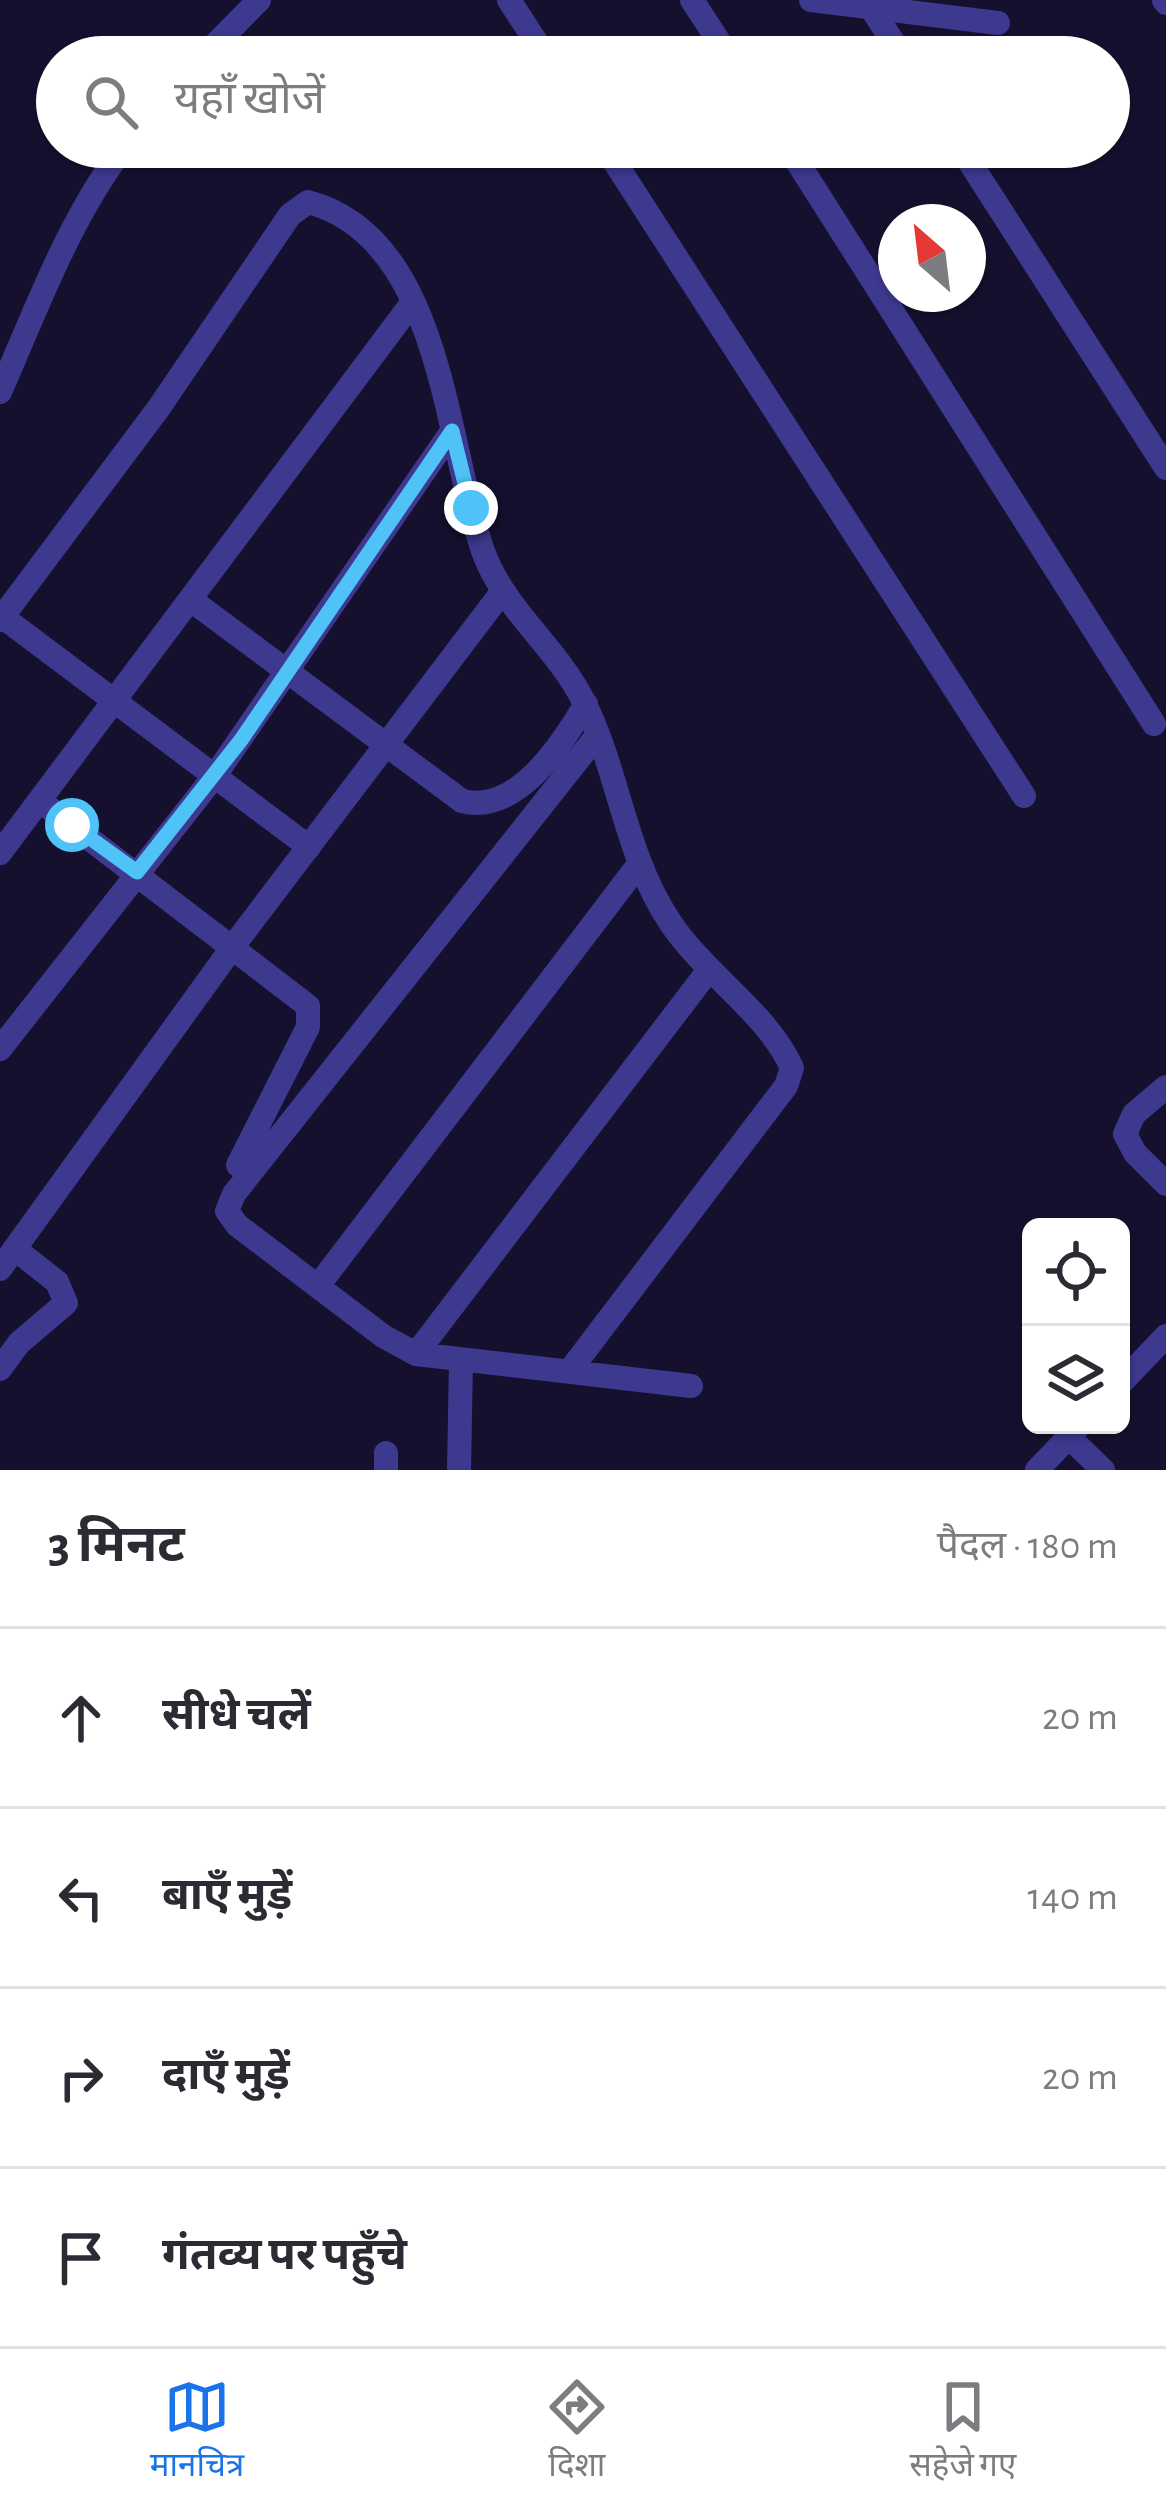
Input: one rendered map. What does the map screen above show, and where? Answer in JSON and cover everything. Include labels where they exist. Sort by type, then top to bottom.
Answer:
[{"type":"street","points":[[224,36],[259,0]]},
{"type":"street","points":[[509,0],[532,36]]},
{"type":"street","points":[[692,0],[715,36]]},
{"type":"street","points":[[811,0],[998,23]]},
{"type":"street","points":[[871,8],[889,36]]},
{"type":"street","points":[[0,392],[43,292],[108,168]]},
{"type":"street","points":[[618,168],[1024,796]]},
{"type":"street","points":[[801,168],[1154,724]]},
{"type":"street","points":[[973,168],[1166,468]]},
{"type":"street","points":[[309,847],[1,617],[158,409],[290,215],[308,202],[332,209],[369,233],[412,302],[483,553],[502,592],[586,704],[639,864],[669,921],[708,971],[783,1048],[792,1068],[787,1086],[571,1369]]},
{"type":"street","points":[[0,853],[412,302]]},
{"type":"street","points":[[0,1049],[216,774],[452,431]]},
{"type":"street","points":[[4,1355],[65,1303],[57,1282],[8,1259],[234,945],[502,592]]},
{"type":"street","points":[[191,600],[462,801],[483,806],[523,784],[586,704]]},
{"type":"street","points":[[596,737],[228,1203],[237,1226],[416,1354],[691,1386]]},
{"type":"street","points":[[40,801],[300,995],[310,1016],[283,1082],[238,1165]]},
{"type":"street","points":[[319,1286],[639,864]]},
{"type":"street","points":[[416,1354],[708,971]]},
{"type":"street","points":[[1166,1087],[1134,1114],[1125,1134],[1135,1153],[1166,1184]]},
{"type":"street","points":[[1130,1375],[1162,1348]]},
{"type":"street","points":[[459,1470],[461,1360]]},
{"type":"street","points":[[1036,1470],[1072,1434]]},
{"type":"street","points":[[1077,1434],[1103,1470]]},
{"type":"route","points":[[72,825],[137,872],[241,740],[452,431],[471,508]]}]
